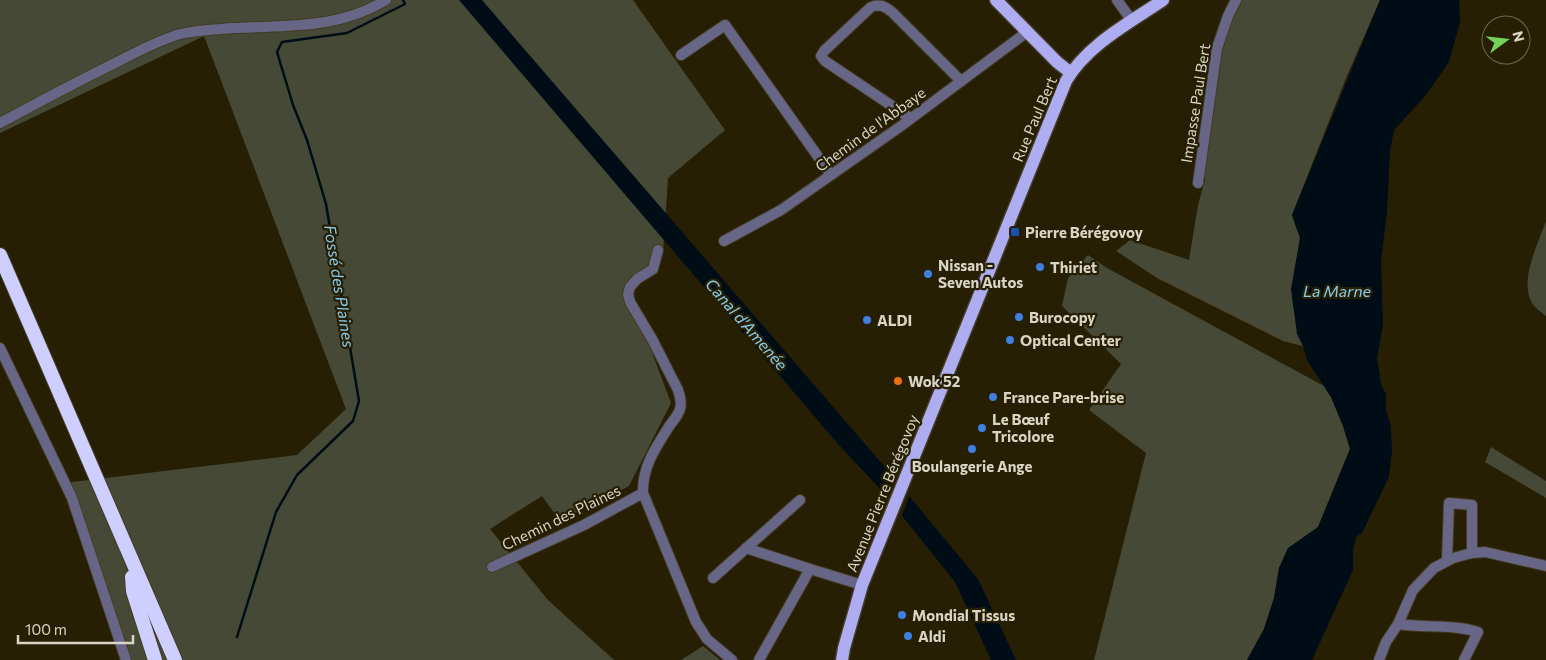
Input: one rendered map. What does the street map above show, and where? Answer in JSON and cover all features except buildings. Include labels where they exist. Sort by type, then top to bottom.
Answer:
[{"type":"highway","points":[[0,255],[175,660]]},
{"type":"highway","points":[[0,271],[168,660]]},
{"type":"highway","points":[[132,577],[133,591],[155,660]]},
{"type":"highway","points":[[164,635],[173,645],[181,660]]},
{"type":"main road","points":[[996,0],[1057,62],[1071,73]]},
{"type":"main road","name":"Rue Paul Bert","points":[[1017,202],[1062,90],[1071,73],[1083,58],[1098,45],[1162,0]]},
{"type":"main road","name":"Avenue Pierre Bérégovoy","points":[[850,630],[862,585],[1017,202]]},
{"type":"main road","points":[[842,660],[850,630]]},
{"type":"main road","points":[[848,660],[850,630]]},
{"type":"street","points":[[0,123],[85,78],[169,38],[197,31],[327,23],[355,16],[386,0]]},
{"type":"street","points":[[1117,0],[1132,21]]},
{"type":"street","name":"Impasse Paul Bert","points":[[1198,183],[1217,48],[1236,0]]},
{"type":"street","points":[[910,118],[825,61],[822,56],[824,51],[871,7],[876,4],[893,13],[961,81]]},
{"type":"street","points":[[681,55],[725,25],[831,175]]},
{"type":"street","name":"Chemin de l'Abbaye","points":[[724,241],[781,210],[1027,32]]},
{"type":"street","points":[[658,250],[653,269],[637,280],[630,288],[628,294],[630,302],[652,339],[681,399],[680,409],[646,466],[642,480],[643,493],[696,622],[706,639],[732,660]]},
{"type":"street","points":[[0,348],[72,498],[126,660]]},
{"type":"street","name":"Chemin des Plaines","points":[[492,567],[584,525],[643,493]]},
{"type":"street","points":[[713,578],[800,500]]},
{"type":"street","points":[[1447,561],[1449,504],[1472,505],[1472,553]]},
{"type":"street","points":[[746,548],[862,585]]},
{"type":"street","points":[[1379,660],[1386,642],[1398,624],[1412,590],[1434,568],[1447,561],[1472,553],[1484,552],[1546,566]]},
{"type":"street","points":[[760,660],[810,569]]},
{"type":"street","points":[[1398,624],[1466,628],[1478,632],[1464,660]]},
{"type":"green space","points":[[0,0],[633,0],[725,130],[668,178],[663,254],[629,291],[671,403],[629,486],[560,521],[542,496],[490,529],[548,600],[614,660],[123,660],[64,483],[297,455],[346,409],[204,36],[0,133]]},
{"type":"green space","points":[[1240,0],[1380,0],[1346,78],[1292,215],[1300,238],[1292,289],[1293,305],[1303,346],[1283,341],[1157,278],[1116,251],[1130,240],[1189,260],[1198,205],[1205,180],[1205,160],[1221,47]]},
{"type":"green space","points":[[1546,221],[1546,316],[1534,306],[1529,297],[1528,276],[1534,252]]},
{"type":"green space","points":[[1088,255],[1107,268],[1324,386],[1331,397],[1343,426],[1350,449],[1318,527],[1288,549],[1279,568],[1274,598],[1264,629],[1247,660],[1094,660],[1146,453],[1089,410],[1121,364],[1062,306],[1068,278]]},
{"type":"green space","points":[[1491,447],[1546,481],[1546,498],[1485,462]]},
{"type":"green space","points":[[703,646],[720,660],[681,660]]},
{"type":"water","name":"Canal d'Amenée","points":[[459,0],[482,0],[890,473],[978,579],[1016,660],[991,660],[955,582],[883,492],[838,444]]},
{"type":"water","name":"La Marne","points":[[1380,0],[1459,0],[1460,22],[1449,62],[1426,95],[1394,130],[1390,151],[1387,212],[1381,261],[1383,324],[1377,359],[1381,384],[1386,394],[1386,410],[1391,426],[1392,452],[1389,477],[1362,533],[1356,537],[1353,551],[1353,570],[1312,660],[1247,660],[1264,629],[1274,598],[1279,568],[1288,548],[1318,527],[1350,449],[1331,397],[1307,360],[1297,334],[1291,289],[1300,238],[1292,215]]},
{"type":"pier","points":[[896,476],[910,494],[901,518],[886,500]]},
{"type":"waterway","name":"Fossé des Plaines","points":[[237,637],[276,512],[297,475],[353,421],[359,401],[326,204],[307,140],[293,105],[277,52],[282,42],[347,33],[405,4],[403,0]]},
{"type":"place","name":"Pierre Bérégovoy","points":[[1015,232]]},
{"type":"place","name":"Thiriet","points":[[1040,267]]},
{"type":"place","name":"Nissan - Seven Autos","points":[[928,274]]},
{"type":"place","name":"Burocopy","points":[[1019,317]]},
{"type":"place","name":"ALDI","points":[[867,320]]},
{"type":"place","name":"Optical Center","points":[[1010,340]]},
{"type":"place","name":"Wok 52","points":[[898,381]]},
{"type":"place","name":"France Pare-brise","points":[[993,397]]},
{"type":"place","name":"Le Bœuf Tricolore","points":[[982,428]]},
{"type":"place","name":"Boulangerie Ange","points":[[972,449]]},
{"type":"place","name":"Mondial Tissus","points":[[902,615]]},
{"type":"place","name":"Aldi","points":[[908,636]]}]
